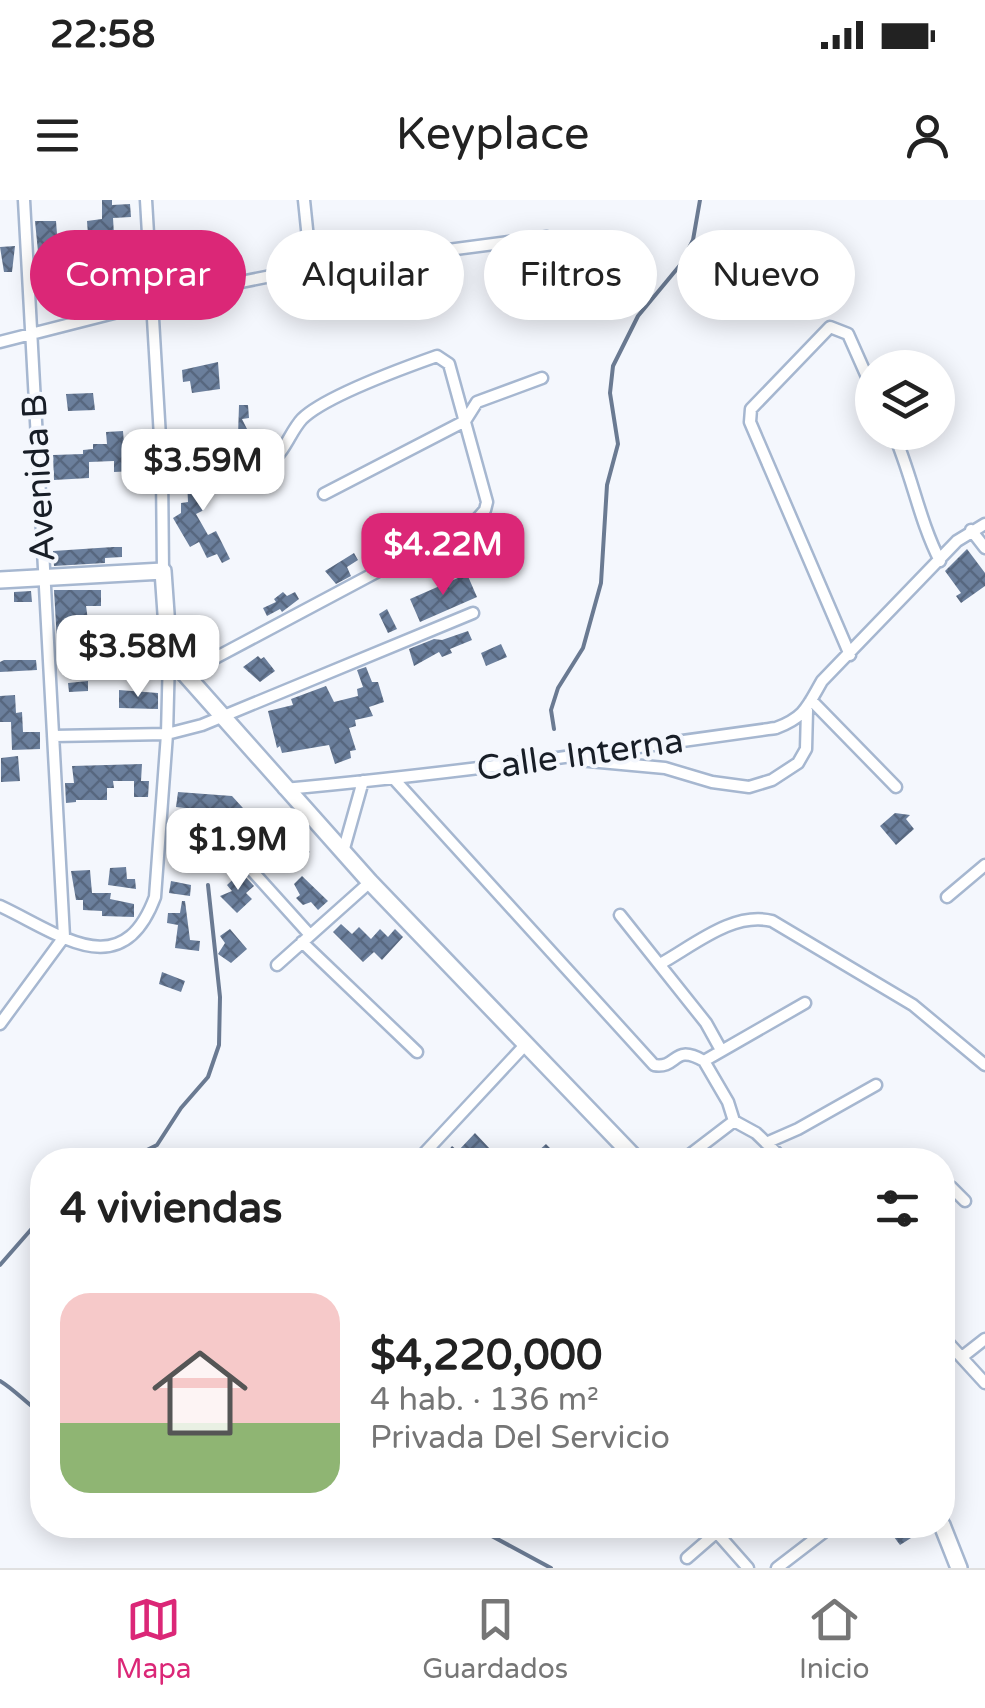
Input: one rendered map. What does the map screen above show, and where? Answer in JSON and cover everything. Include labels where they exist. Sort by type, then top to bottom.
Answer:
[{"type":"main road","points":[[0,580],[163,571],[169,656],[342,852],[625,1148]]},
{"type":"main road","points":[[947,1538],[959,1568]]},
{"type":"street","name":"Avenida B","points":[[24,200],[64,936]]},
{"type":"street","points":[[146,200],[148,230]]},
{"type":"street","points":[[304,200],[307,230]]},
{"type":"street","points":[[0,342],[92,320]]},
{"type":"street","points":[[154,320],[163,571]]},
{"type":"street","points":[[850,655],[750,422],[751,409],[830,327],[848,334],[855,350]]},
{"type":"street","points":[[162,470],[270,462],[277,458],[304,416],[387,374],[437,356],[450,364],[486,502],[478,518],[185,674]]},
{"type":"street","points":[[324,494],[465,421],[477,402],[542,378]]},
{"type":"street","points":[[899,450],[924,529],[940,561]]},
{"type":"street","points":[[558,758],[665,768],[712,782],[748,787],[772,780],[798,763],[806,748],[809,705],[822,681],[971,530],[985,524]]},
{"type":"street","points":[[971,530],[985,548]]},
{"type":"street","points":[[53,736],[168,734],[202,725],[472,614]]},
{"type":"street","points":[[0,906],[89,946],[110,948],[124,944],[148,917],[155,897],[168,734],[169,656]]},
{"type":"street","points":[[809,705],[896,787]]},
{"type":"street","name":"Calle Interna","points":[[284,788],[394,779],[776,728],[795,720],[809,705]]},
{"type":"street","points":[[394,779],[648,1061],[661,1066],[676,1055],[690,1053],[704,1061],[728,1102],[734,1121],[756,1132],[771,1148]]},
{"type":"street","points":[[342,852],[363,782]]},
{"type":"street","points":[[246,864],[306,938],[417,1052]]},
{"type":"street","points":[[947,897],[985,865]]},
{"type":"street","points":[[277,965],[370,882]]},
{"type":"street","points":[[620,914],[706,1023],[721,1050]]},
{"type":"street","points":[[660,964],[738,921],[756,917],[772,922],[913,1005],[985,1065]]},
{"type":"street","points":[[0,1024],[64,936]]},
{"type":"street","points":[[0,1002],[12,1008]]},
{"type":"street","points":[[704,1061],[804,1004]]},
{"type":"street","points":[[432,1148],[526,1044]]},
{"type":"street","points":[[766,1143],[876,1085]]},
{"type":"street","points":[[699,1148],[734,1121]]},
{"type":"street","points":[[955,1190],[965,1200]]},
{"type":"street","points":[[962,1357],[985,1339]]},
{"type":"street","points":[[955,1350],[985,1383]]},
{"type":"street","points":[[687,1558],[707,1538]]},
{"type":"street","points":[[725,1538],[748,1568]]},
{"type":"street","points":[[776,1568],[813,1538]]},
{"type":"building","points":[[102,200],[112,200],[112,205],[130,204],[131,217],[113,218],[114,230],[88,230],[87,221],[102,219]]},
{"type":"building","points":[[35,221],[56,221],[57,230],[36,230]]},
{"type":"building","points":[[15,246],[12,272],[4,272],[0,247]]},
{"type":"building","points":[[218,362],[220,389],[192,393],[190,381],[183,382],[182,370]]},
{"type":"building","points":[[93,393],[95,410],[68,411],[66,394]]},
{"type":"building","points":[[239,405],[248,405],[249,418],[242,419],[248,431],[238,436]]},
{"type":"building","points":[[123,431],[124,444],[132,444],[135,471],[114,472],[114,461],[89,462],[89,478],[54,480],[53,455],[83,454],[83,450],[93,449],[93,444],[107,444],[106,432]]},
{"type":"building","points":[[238,436],[240,456],[186,458],[185,445],[207,444],[207,438]]},
{"type":"building","points":[[238,473],[230,493],[208,492],[204,510],[196,514],[208,535],[216,531],[230,559],[222,563],[217,554],[207,558],[199,542],[190,547],[173,518],[181,513],[181,503],[188,502],[187,479],[216,479],[216,475]]},
{"type":"building","points":[[428,517],[437,526],[428,535],[419,526]]},
{"type":"building","points":[[122,547],[122,557],[105,558],[105,563],[54,566],[53,551]]},
{"type":"building","points":[[967,549],[985,573],[985,586],[961,603],[956,596],[961,593],[945,571]]},
{"type":"building","points":[[354,553],[358,560],[347,567],[351,576],[336,584],[325,571]]},
{"type":"building","points":[[467,574],[477,597],[420,622],[410,599]]},
{"type":"building","points":[[54,590],[101,590],[101,606],[86,606],[91,641],[57,642]]},
{"type":"building","points":[[31,591],[32,602],[14,602],[14,592]]},
{"type":"building","points":[[283,592],[287,596],[295,592],[299,599],[282,612],[280,609],[267,616],[263,608],[276,602],[274,599]]},
{"type":"building","points":[[387,609],[397,629],[388,633],[379,614]]},
{"type":"building","points":[[210,619],[214,628],[195,637],[191,628]]},
{"type":"building","points":[[468,631],[472,640],[450,649],[452,653],[442,657],[439,652],[414,666],[409,649]]},
{"type":"building","points":[[501,644],[507,657],[486,666],[481,653]]},
{"type":"building","points":[[258,656],[264,657],[275,671],[260,682],[243,667]]},
{"type":"building","points":[[112,658],[135,660],[135,673],[109,675]]},
{"type":"building","points":[[36,660],[37,670],[0,672],[0,662]]},
{"type":"building","points":[[366,667],[372,682],[378,682],[384,702],[369,707],[373,716],[355,720],[356,726],[349,728],[356,750],[350,751],[351,758],[335,764],[329,745],[282,753],[280,746],[277,748],[268,711],[293,705],[291,699],[326,686],[334,702],[358,696],[357,689],[363,687],[357,670]]},
{"type":"building","points":[[88,681],[88,691],[69,692],[68,683]]},
{"type":"building","points":[[119,690],[158,693],[158,709],[119,708]]},
{"type":"building","points":[[15,695],[16,713],[22,712],[23,732],[40,732],[40,749],[12,750],[11,722],[0,722],[0,696]]},
{"type":"building","points":[[18,756],[20,781],[1,782],[1,758]]},
{"type":"building","points":[[142,764],[141,781],[113,781],[114,788],[107,788],[107,800],[66,803],[65,783],[74,783],[72,766]]},
{"type":"building","points":[[134,781],[149,781],[148,797],[134,797]]},
{"type":"building","points":[[178,792],[232,796],[263,830],[252,842],[228,822],[192,819],[193,809],[176,807]]},
{"type":"building","points":[[895,813],[910,815],[906,819],[914,829],[896,845],[880,826]]},
{"type":"building","points":[[206,835],[228,858],[221,865],[213,857],[175,857],[176,843],[194,844]]},
{"type":"building","points":[[298,839],[310,852],[295,865],[283,852]]},
{"type":"building","points":[[126,867],[127,879],[135,879],[136,889],[108,885],[110,868]]},
{"type":"building","points":[[90,870],[92,893],[111,893],[110,899],[134,904],[134,917],[102,916],[102,911],[83,910],[83,900],[76,900],[71,871]]},
{"type":"building","points":[[241,872],[254,886],[246,893],[252,899],[237,913],[220,896],[232,891],[227,885]]},
{"type":"building","points":[[302,876],[328,901],[318,910],[311,902],[303,905],[296,898],[300,895],[294,884]]},
{"type":"building","points":[[171,881],[191,885],[190,896],[169,893]]},
{"type":"building","points":[[182,901],[190,940],[200,941],[199,951],[175,948],[178,925],[167,923],[168,913],[180,913]]},
{"type":"building","points":[[341,924],[352,934],[359,927],[371,939],[380,929],[388,937],[395,929],[403,937],[382,960],[374,952],[363,962],[333,932]]},
{"type":"building","points":[[230,929],[247,949],[231,963],[218,954],[225,943],[220,936]]},
{"type":"building","points":[[162,972],[185,981],[181,992],[159,984]]},
{"type":"building","points":[[475,1133],[489,1148],[461,1148]]},
{"type":"waterway","points":[[554,729],[551,710],[558,688],[583,648],[601,583],[607,485],[618,444],[610,393],[613,366],[638,316],[681,264],[693,240],[700,200]]},
{"type":"waterway","points":[[151,1148],[208,1077],[219,1045],[220,997],[208,885]]},
{"type":"waterway","points":[[0,1265],[30,1231]]},
{"type":"waterway","points":[[0,1381],[30,1405]]},
{"type":"waterway","points":[[495,1538],[551,1568]]}]
